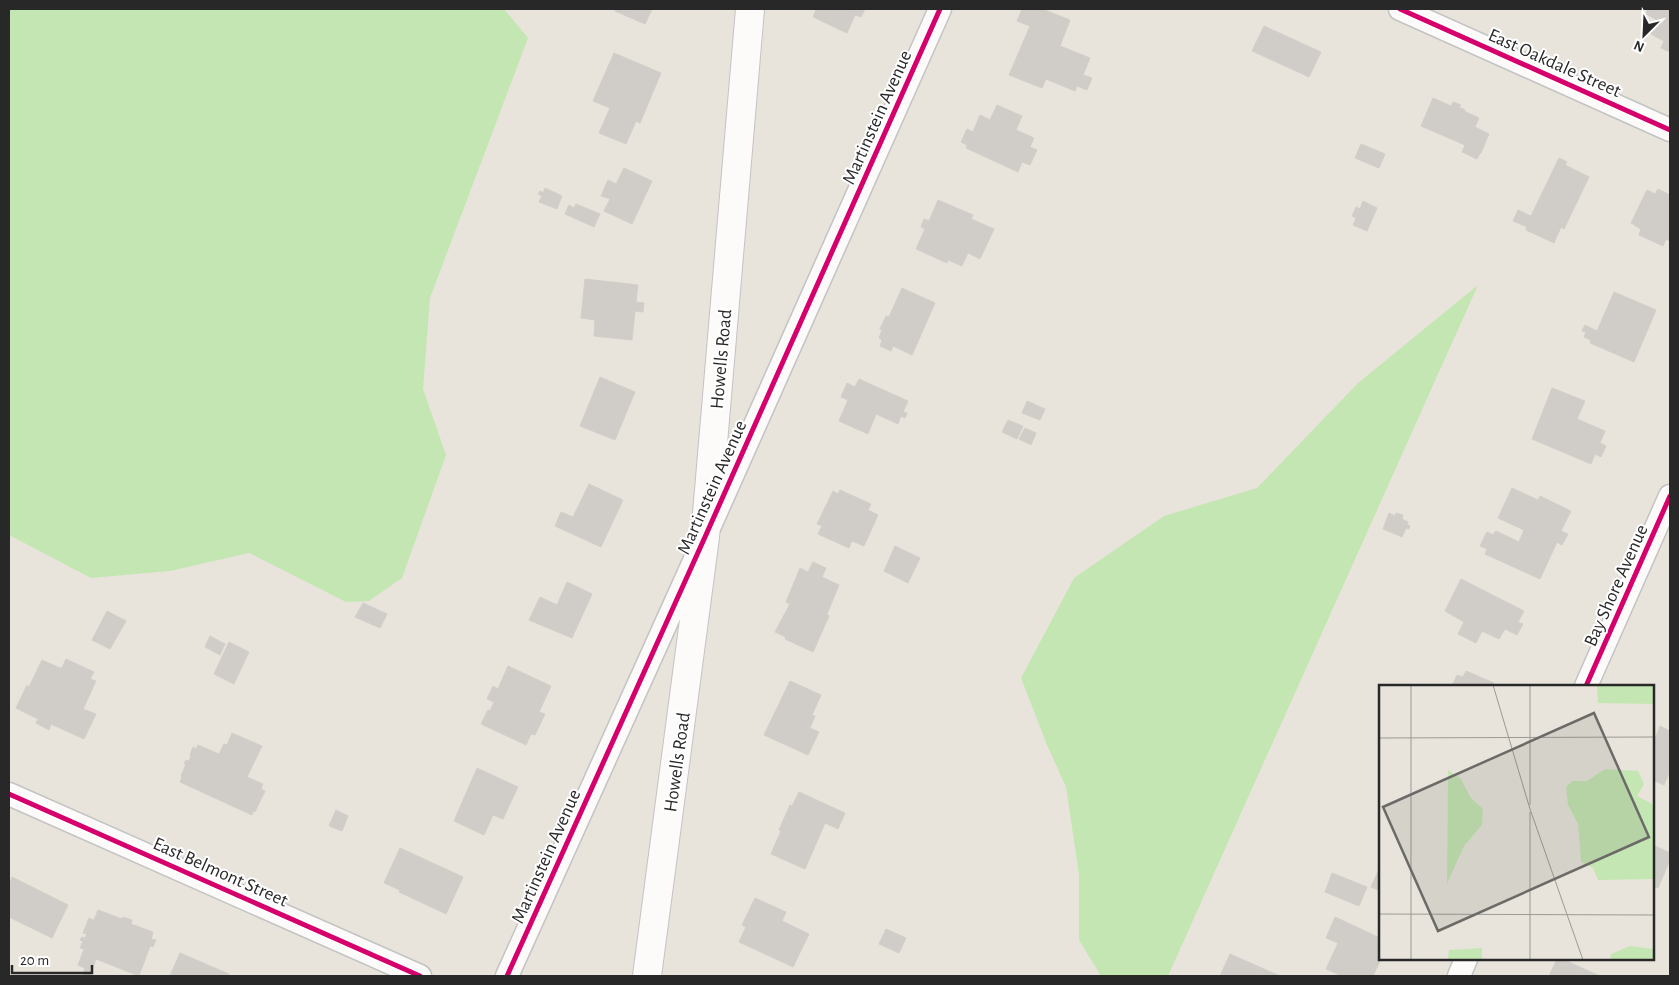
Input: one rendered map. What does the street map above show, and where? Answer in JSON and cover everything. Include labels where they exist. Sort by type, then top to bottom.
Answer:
[{"type":"street","name":"Howells Road","points":[[647,976],[706,537],[750,9]]},
{"type":"street","name":"Martinstein Avenue","points":[[507,976],[706,537],[940,9]]},
{"type":"street","name":"East Oakdale Street","points":[[1400,9],[1670,130]]},
{"type":"street","name":"Bay Shore Avenue","points":[[1586,685],[1670,496]]},
{"type":"street","name":"East Belmont Street","points":[[9,794],[420,976]]},
{"type":"street","points":[[1458,976],[1466,960]]},
{"type":"green space","points":[[9,9],[504,9],[528,38],[430,298],[423,389],[446,455],[402,578],[369,601],[346,602],[249,553],[170,571],[91,578],[9,535]]},
{"type":"green space","points":[[1478,285],[1168,976],[1101,976],[1079,940],[1079,875],[1066,787],[1047,745],[1021,678],[1074,578],[1164,516],[1257,488],[1358,383]]},
{"type":"building","points":[[616,9],[652,9],[645,24],[615,11]]},
{"type":"building","points":[[813,9],[865,9],[861,17],[855,15],[847,33],[813,17],[816,10]]},
{"type":"building","points":[[1022,9],[1042,9],[1070,20],[1060,46],[1090,58],[1083,75],[1092,78],[1087,90],[1077,86],[1075,91],[1046,79],[1042,88],[1009,75],[1030,26],[1017,21]]},
{"type":"building","points":[[1648,9],[1670,9],[1670,52],[1661,48],[1664,41],[1651,34],[1657,20],[1646,14]]},
{"type":"building","points":[[1264,26],[1321,52],[1309,77],[1252,51]]},
{"type":"building","points":[[614,53],[661,73],[640,123],[636,121],[626,144],[599,133],[610,108],[593,101]]},
{"type":"building","points":[[1433,98],[1451,106],[1453,102],[1461,105],[1459,107],[1464,111],[1479,118],[1475,127],[1489,134],[1477,159],[1462,152],[1465,145],[1421,126]]},
{"type":"building","points":[[997,105],[1022,116],[1016,130],[1034,138],[1030,147],[1037,150],[1030,165],[1022,162],[1018,172],[966,148],[967,145],[961,142],[967,129],[973,132],[980,115],[990,120]]},
{"type":"building","points":[[1361,144],[1385,154],[1379,168],[1355,158]]},
{"type":"building","points":[[1559,158],[1567,162],[1565,165],[1589,177],[1564,229],[1561,227],[1554,243],[1526,230],[1527,227],[1513,221],[1518,210],[1531,216]]},
{"type":"building","points":[[624,168],[652,181],[632,224],[604,211],[610,199],[601,196],[608,180],[616,184]]},
{"type":"building","points":[[545,188],[562,196],[557,209],[539,202],[542,196],[538,194],[540,191],[543,193]]},
{"type":"building","points":[[1658,189],[1670,195],[1670,241],[1666,239],[1663,246],[1639,235],[1641,229],[1631,223],[1647,190],[1655,194]]},
{"type":"building","points":[[938,200],[973,215],[971,219],[994,229],[980,259],[968,253],[962,266],[948,260],[947,263],[916,249],[925,229],[921,227],[924,219],[929,221]]},
{"type":"building","points":[[1363,201],[1377,208],[1367,231],[1353,225],[1356,218],[1352,216],[1356,207],[1360,209]]},
{"type":"building","points":[[576,204],[600,214],[594,227],[565,214],[569,205],[574,208]]},
{"type":"building","points":[[585,279],[638,285],[636,302],[644,303],[643,312],[635,311],[632,340],[594,336],[595,320],[581,318]]},
{"type":"building","points":[[902,288],[935,303],[912,355],[893,346],[891,351],[880,346],[882,340],[879,338],[882,330],[880,329],[886,316],[889,317]]},
{"type":"building","points":[[1614,292],[1656,310],[1634,362],[1590,343],[1591,340],[1584,337],[1586,332],[1582,331],[1585,325],[1597,331]]},
{"type":"building","points":[[600,377],[635,392],[615,440],[580,426]]},
{"type":"building","points":[[859,379],[908,401],[903,412],[907,413],[905,418],[901,416],[898,424],[876,414],[868,434],[839,421],[848,400],[841,397],[847,383],[855,387]]},
{"type":"building","points":[[1552,388],[1585,401],[1577,419],[1605,431],[1600,443],[1606,446],[1601,457],[1595,454],[1591,464],[1532,439]]},
{"type":"building","points":[[1027,401],[1045,409],[1040,420],[1022,413]]},
{"type":"building","points":[[1008,420],[1023,426],[1017,439],[1002,432]]},
{"type":"building","points":[[1025,428],[1036,433],[1031,445],[1019,439]]},
{"type":"building","points":[[589,484],[623,500],[601,547],[555,526],[561,512],[573,517]]},
{"type":"building","points":[[1512,488],[1538,500],[1540,496],[1571,511],[1561,531],[1568,534],[1562,545],[1557,542],[1540,579],[1485,554],[1487,549],[1480,546],[1487,532],[1493,535],[1496,531],[1519,542],[1524,530],[1498,518]]},
{"type":"building","points":[[840,490],[871,504],[868,510],[878,515],[864,546],[852,541],[849,548],[818,534],[822,526],[817,524],[833,491],[838,494]]},
{"type":"building","points":[[1389,513],[1395,516],[1396,513],[1403,515],[1402,519],[1408,522],[1409,529],[1406,528],[1402,537],[1383,529]]},
{"type":"building","points":[[895,546],[920,558],[908,583],[884,571]]},
{"type":"building","points":[[813,562],[826,568],[822,577],[839,585],[827,614],[829,616],[813,652],[785,639],[786,637],[775,632],[790,604],[786,602],[800,568],[808,572]]},
{"type":"building","points":[[1461,579],[1524,611],[1518,622],[1523,624],[1517,635],[1505,629],[1499,639],[1482,631],[1476,643],[1458,634],[1464,622],[1445,611]]},
{"type":"building","points":[[567,582],[592,594],[572,638],[529,620],[540,597],[557,605]]},
{"type":"building","points":[[363,603],[387,614],[380,628],[355,617]]},
{"type":"building","points":[[107,611],[126,621],[110,649],[92,640]]},
{"type":"building","points":[[210,636],[225,644],[220,655],[205,647]]},
{"type":"building","points":[[229,642],[249,652],[234,684],[214,674]]},
{"type":"building","points":[[66,659],[94,672],[90,679],[96,681],[83,709],[96,714],[84,739],[51,724],[49,730],[36,723],[38,719],[16,708],[42,660],[62,668]]},
{"type":"building","points":[[508,666],[551,686],[539,712],[545,714],[535,735],[531,734],[526,745],[481,724],[494,702],[487,699],[493,686],[498,689]]},
{"type":"building","points":[[1466,671],[1494,683],[1493,685],[1452,685],[1457,675],[1463,677]]},
{"type":"building","points":[[790,681],[821,695],[812,715],[815,716],[810,728],[819,732],[808,755],[764,735]]},
{"type":"building","points":[[1660,726],[1670,731],[1670,771],[1664,785],[1654,780],[1654,741]]},
{"type":"building","points":[[232,733],[262,746],[247,777],[263,784],[261,789],[265,791],[252,815],[180,782],[186,764],[184,764],[186,760],[189,761],[193,747],[196,749],[198,745],[219,754],[224,744],[227,745]]},
{"type":"building","points":[[477,768],[518,787],[503,819],[493,815],[484,835],[454,821]]},
{"type":"building","points":[[799,792],[845,813],[838,829],[825,823],[805,869],[771,854],[790,805],[792,806]]},
{"type":"building","points":[[336,810],[348,816],[342,831],[329,826]]},
{"type":"building","points":[[1654,845],[1670,853],[1670,860],[1658,888],[1654,886]]},
{"type":"building","points":[[400,848],[463,877],[446,914],[384,883]]},
{"type":"building","points":[[1379,869],[1379,891],[1371,887]]},
{"type":"building","points":[[1332,873],[1367,887],[1359,906],[1325,892]]},
{"type":"building","points":[[12,877],[68,905],[52,938],[9,917],[9,885]]},
{"type":"building","points":[[755,898],[786,912],[782,921],[809,934],[793,967],[739,942],[746,927],[742,925]]},
{"type":"building","points":[[98,910],[122,919],[123,917],[132,920],[131,924],[153,932],[151,939],[156,940],[153,947],[150,946],[139,976],[96,959],[90,976],[83,974],[85,968],[78,965],[84,949],[80,948],[83,941],[80,940],[82,937],[85,938],[87,934],[83,933],[89,918],[94,920]]},
{"type":"building","points":[[1335,917],[1379,938],[1379,960],[1381,960],[1373,976],[1342,976],[1326,969],[1338,943],[1326,938]]},
{"type":"building","points":[[886,929],[906,938],[899,953],[879,944]]},
{"type":"building","points":[[180,953],[229,974],[228,976],[170,976]]},
{"type":"building","points":[[1230,954],[1280,976],[1220,976]]},
{"type":"building","points":[[1557,960],[1564,960],[1600,976],[1549,976]]},
{"type":"cycle path","points":[[507,976],[940,9]]},
{"type":"cycle path","points":[[1400,9],[1670,130]]},
{"type":"cycle path","points":[[1586,685],[1670,496]]},
{"type":"cycle path","points":[[9,794],[420,976]]}]
